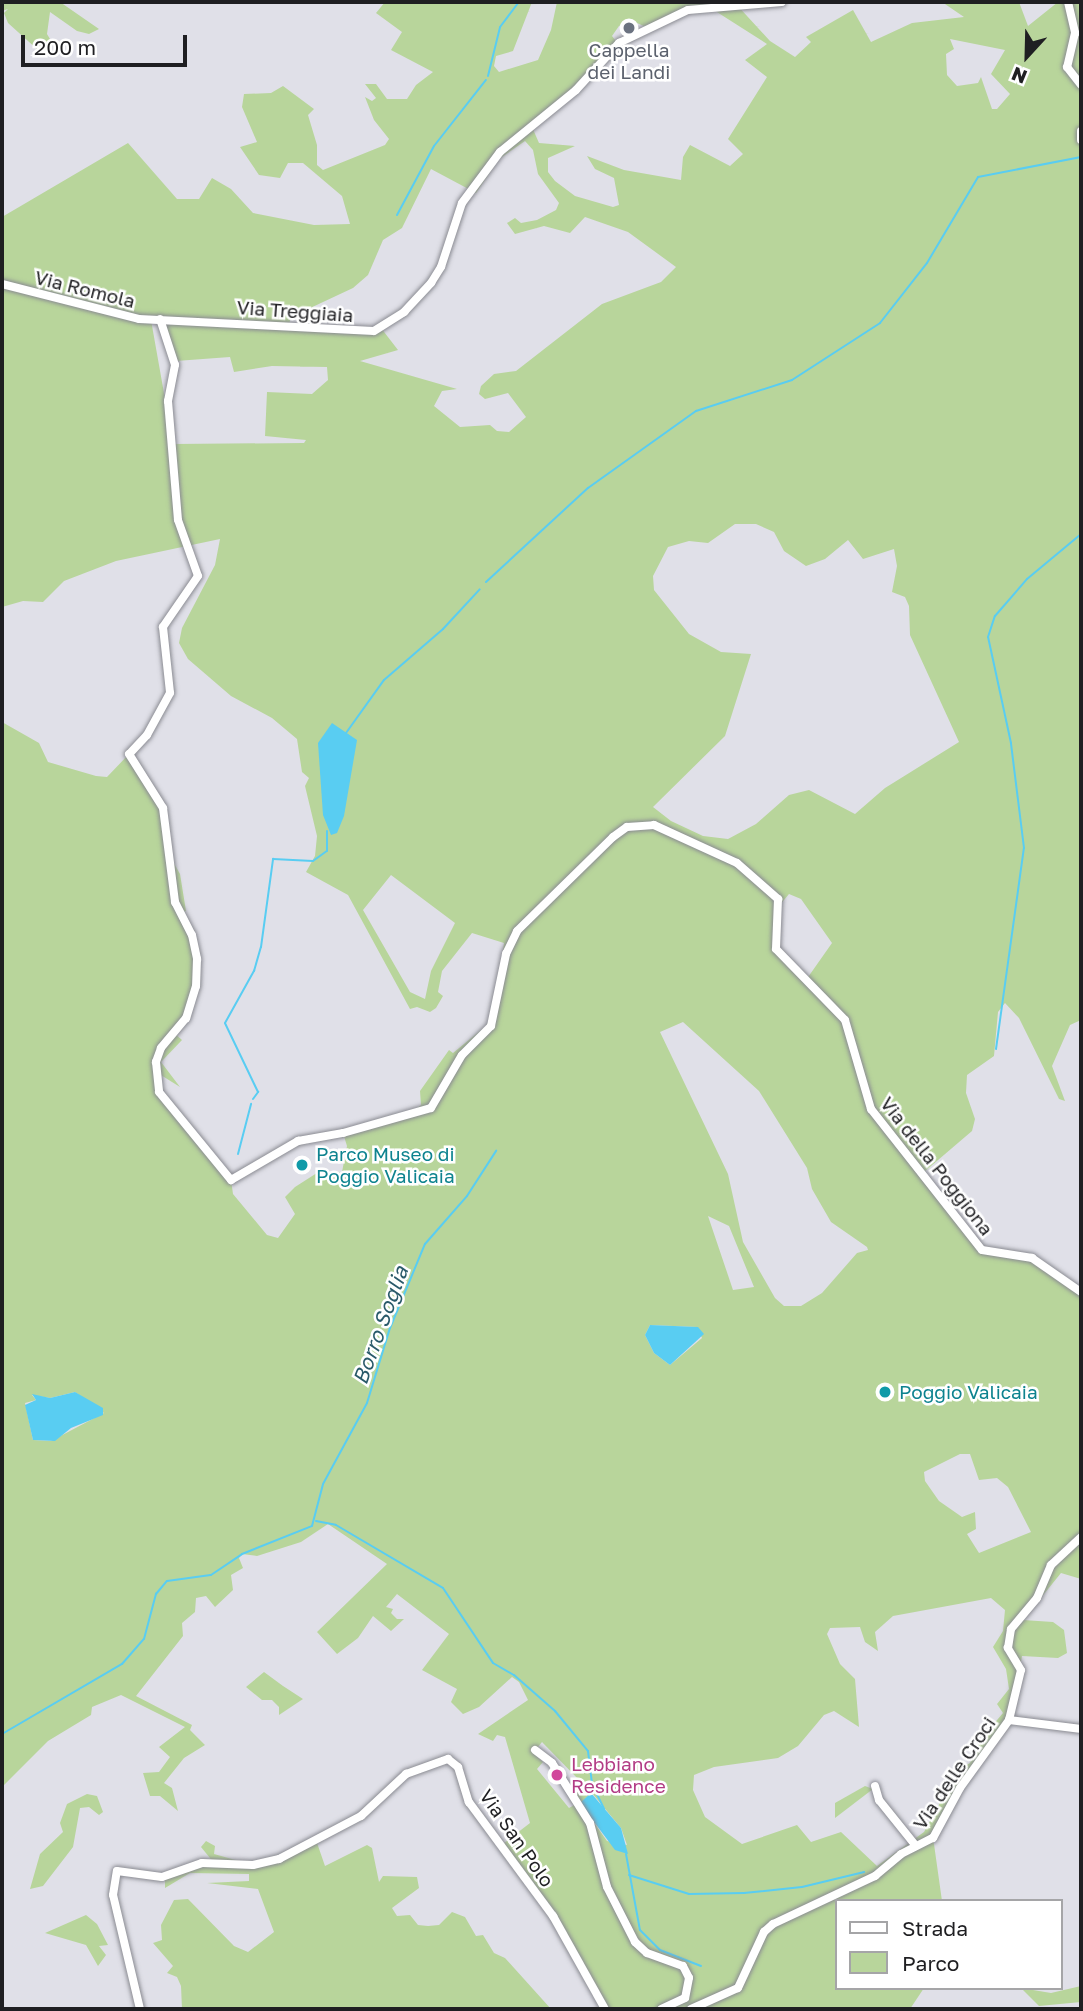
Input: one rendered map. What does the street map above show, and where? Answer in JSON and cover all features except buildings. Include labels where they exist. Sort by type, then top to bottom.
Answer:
[{"type":"street","name":"Via Treggiaia","points":[[160,319],[359,332],[388,325],[417,300],[436,275],[462,203],[500,152],[576,90],[619,43],[688,10],[782,2]]},
{"type":"street","points":[[1068,2],[1075,33],[1068,67],[1081,85]]},
{"type":"street","points":[[1081,131],[1081,140]]},
{"type":"street","name":"Via Romola","points":[[2,284],[139,319],[160,319]]},
{"type":"street","name":"Via della Poggiona","points":[[160,319],[175,365],[168,401],[178,520],[198,568],[197,582],[163,627],[170,693],[147,735],[129,754],[163,808],[175,902],[192,935],[197,960],[196,986],[186,1018],[161,1048],[156,1062],[159,1092],[231,1180],[305,1138],[409,1116],[431,1108],[462,1055],[487,1032],[506,954],[517,932],[613,837],[627,827],[654,825],[737,863],[778,899],[776,949],[837,1009],[853,1037],[871,1109],[982,1250],[1032,1258],[1081,1292]]},
{"type":"street","name":"Via delle Croci","points":[[691,2009],[738,1988],[764,1932],[773,1924],[875,1876],[916,1846],[933,1838],[960,1788],[1009,1720],[1021,1670],[1008,1648],[1011,1629],[1037,1598],[1051,1564],[1081,1537]]},
{"type":"street","points":[[1009,1720],[1081,1729]]},
{"type":"street","points":[[535,1751],[565,1781],[590,1823],[607,1886],[635,1942],[647,1953],[683,1966],[689,1978],[685,1998],[661,2009]]},
{"type":"street","name":"Via San Polo","points":[[139,2008],[113,1895],[117,1871],[162,1877],[202,1863],[253,1865],[279,1858],[361,1816],[406,1774],[448,1759],[458,1767],[469,1802],[553,1916],[605,2009]]},
{"type":"street","points":[[875,1786],[879,1800],[916,1846]]},
{"type":"green space","points":[[2,2],[60,2],[99,29],[89,34],[77,31],[50,12],[47,34],[53,44],[49,50],[38,50],[8,23],[4,13],[8,9],[2,11]]},
{"type":"green space","points":[[385,2],[532,2],[513,51],[496,56],[494,66],[499,72],[538,60],[551,30],[557,2],[736,4],[770,41],[795,57],[811,42],[806,37],[853,10],[871,42],[912,23],[964,17],[942,2],[1019,2],[1028,26],[1058,2],[1081,2],[1081,1020],[1070,1025],[1052,1066],[1065,1101],[1059,1099],[1019,1018],[1005,1003],[998,1012],[994,1056],[967,1075],[966,1093],[975,1119],[972,1131],[924,1172],[982,1250],[1022,1254],[1081,1292],[1081,1579],[1061,1573],[1023,1620],[1053,1622],[1064,1630],[1067,1653],[1058,1658],[1022,1656],[1012,1712],[933,1837],[942,1899],[834,1899],[834,1990],[923,1990],[910,2009],[605,2009],[553,1916],[503,1844],[530,1823],[505,1737],[497,1735],[493,1741],[478,1734],[528,1700],[519,1682],[512,1677],[479,1707],[463,1714],[451,1702],[457,1689],[422,1670],[449,1634],[397,1594],[386,1607],[393,1609],[391,1613],[397,1619],[404,1619],[391,1631],[373,1616],[358,1638],[337,1654],[317,1632],[387,1564],[328,1524],[301,1542],[257,1556],[242,1554],[239,1558],[243,1568],[231,1575],[233,1590],[215,1607],[206,1596],[196,1598],[195,1612],[182,1623],[183,1636],[136,1696],[192,1725],[190,1730],[205,1745],[184,1758],[164,1783],[172,1788],[178,1811],[160,1796],[150,1796],[143,1773],[159,1772],[170,1757],[159,1747],[185,1727],[121,1695],[92,1707],[91,1715],[48,1741],[2,1787],[2,722],[39,743],[48,762],[96,776],[107,777],[129,754],[163,808],[171,858],[180,874],[186,911],[181,913],[197,960],[186,1018],[174,1033],[182,1040],[161,1062],[180,1087],[156,1072],[159,1092],[231,1180],[233,1194],[267,1235],[278,1238],[295,1214],[285,1197],[295,1187],[320,1171],[326,1175],[342,1172],[347,1146],[343,1133],[409,1116],[421,1105],[420,1091],[449,1050],[453,1053],[486,1026],[496,1008],[504,943],[472,933],[442,971],[438,992],[443,996],[436,1008],[430,1012],[417,1007],[410,1009],[348,895],[306,872],[315,856],[317,836],[305,786],[309,778],[302,772],[297,739],[272,718],[231,696],[188,659],[179,643],[182,628],[215,565],[220,539],[116,561],[64,581],[43,602],[23,601],[2,607],[2,217],[128,143],[177,199],[199,199],[212,178],[231,189],[253,213],[314,225],[350,224],[342,196],[303,163],[288,163],[280,178],[259,175],[240,147],[257,142],[242,107],[244,94],[271,93],[283,86],[314,109],[308,115],[317,145],[317,165],[323,170],[385,145],[389,139],[374,120],[365,97],[372,101],[376,98],[365,84],[376,84],[387,99],[407,99],[416,85],[433,72],[391,50],[402,32],[376,13]],"holes":[[[709,7],[767,44],[745,60],[767,77],[728,139],[743,154],[730,166],[690,145],[683,157],[681,180],[624,170],[587,156],[595,169],[614,178],[619,205],[613,207],[575,196],[548,172],[548,158],[575,146],[539,143],[532,127],[618,44],[612,36],[619,26],[630,20],[646,27]],[[950,39],[1005,50],[991,74],[1010,94],[997,109],[992,109],[981,77],[978,83],[957,86],[947,75],[946,54],[954,49]],[[525,141],[533,150],[538,174],[559,203],[556,210],[537,220],[521,223],[515,218],[507,223],[515,234],[544,226],[570,233],[585,217],[628,232],[676,267],[661,282],[602,304],[516,371],[494,374],[481,386],[479,394],[485,399],[508,393],[526,417],[509,432],[497,431],[490,425],[460,427],[434,406],[442,391],[457,389],[360,361],[398,350],[381,328],[288,328],[291,317],[353,288],[368,275],[383,240],[402,228],[431,169],[476,193],[499,159]],[[151,320],[164,326],[176,361],[230,357],[234,372],[272,366],[327,367],[328,380],[312,394],[267,392],[265,436],[306,440],[304,443],[173,444]],[[735,524],[756,524],[774,532],[784,551],[806,566],[825,559],[848,540],[863,559],[894,549],[897,566],[892,592],[905,597],[909,606],[910,635],[959,742],[885,788],[855,814],[809,790],[789,795],[756,824],[728,839],[703,836],[671,821],[653,807],[725,736],[751,654],[721,652],[689,634],[654,590],[653,576],[668,547],[689,541],[708,543]],[[391,875],[455,923],[431,971],[425,999],[410,992],[363,910]],[[789,894],[801,899],[832,943],[806,980],[775,943],[779,906]],[[683,1022],[759,1091],[807,1168],[812,1189],[831,1222],[868,1250],[857,1253],[822,1293],[801,1306],[784,1306],[775,1298],[743,1242],[728,1174],[660,1032]],[[708,1216],[729,1226],[754,1287],[733,1290]],[[650,1325],[697,1327],[702,1338],[670,1365],[654,1353],[645,1335]],[[75,1392],[104,1413],[51,1441],[33,1440],[25,1403],[36,1400],[32,1395],[50,1398]],[[960,1454],[970,1454],[979,1480],[997,1478],[1008,1487],[1031,1532],[979,1553],[967,1534],[976,1529],[975,1512],[962,1517],[939,1501],[925,1481],[924,1472]],[[991,1598],[1005,1610],[1003,1631],[993,1647],[1006,1669],[1009,1689],[997,1704],[1003,1713],[981,1739],[970,1763],[958,1770],[924,1832],[877,1866],[841,1832],[811,1842],[797,1825],[742,1844],[705,1817],[693,1790],[694,1775],[714,1767],[778,1758],[798,1746],[824,1715],[834,1711],[859,1727],[855,1679],[840,1664],[827,1634],[830,1628],[860,1627],[865,1642],[878,1651],[875,1632],[893,1616]],[[542,1742],[579,1780],[580,1785],[572,1786],[578,1803],[569,1808],[537,1769],[543,1762],[533,1753]],[[592,1793],[621,1828],[627,1845],[607,1841],[580,1803]]]},
{"type":"green space","points":[[264,1672],[303,1699],[279,1715],[279,1707],[272,1700],[262,1700],[246,1687]]},
{"type":"green space","points":[[865,1786],[873,1789],[835,1818],[835,1803]]},
{"type":"green space","points":[[87,1794],[97,1796],[103,1812],[99,1815],[89,1807],[80,1808],[73,1847],[43,1886],[30,1889],[40,1854],[63,1832],[60,1823],[67,1804]]},
{"type":"green space","points":[[316,1840],[325,1866],[367,1845],[372,1848],[379,1882],[383,1876],[417,1877],[419,1888],[392,1908],[397,1916],[410,1915],[418,1925],[428,1926],[439,1925],[452,1912],[465,1917],[476,1936],[483,1935],[494,1953],[505,1958],[551,2009],[182,2009],[181,1986],[177,1977],[167,1973],[173,1966],[153,1943],[162,1940],[161,1925],[174,1900],[188,1899],[234,1946],[248,1952],[274,1932],[258,1889],[207,1883],[249,1881],[249,1874],[190,1873],[165,1888],[165,1877],[214,1863],[201,1847],[206,1841],[215,1846],[214,1854],[253,1865]]},
{"type":"green space","points":[[86,1915],[97,1924],[108,1945],[99,1946],[106,1955],[98,1966],[86,1945],[45,1933]]},
{"type":"green space","points":[[1081,1986],[1081,2002],[1039,2006],[1023,1990],[1051,1993]]},
{"type":"water","points":[[332,723],[357,740],[344,816],[337,833],[331,835],[323,815],[318,743]]},
{"type":"water","points":[[650,1325],[698,1327],[704,1334],[670,1365],[654,1353],[645,1335]]},
{"type":"water","points":[[75,1392],[103,1408],[103,1415],[71,1428],[55,1441],[33,1440],[25,1405],[36,1400],[32,1394],[50,1398]]},
{"type":"water","points":[[591,1793],[621,1828],[628,1854],[615,1850],[580,1803]]},
{"type":"waterway","points":[[488,76],[500,27],[519,2]]},
{"type":"waterway","points":[[397,215],[434,146],[486,80]]},
{"type":"waterway","points":[[486,582],[588,488],[696,411],[792,380],[880,323],[927,263],[978,177],[1081,157]]},
{"type":"waterway","points":[[996,1049],[1024,848],[1011,743],[988,637],[995,616],[1027,579],[1081,534]]},
{"type":"waterway","points":[[346,733],[384,680],[443,629],[480,589]]},
{"type":"waterway","points":[[253,1099],[258,1092],[225,1023],[254,971],[261,947],[273,859],[313,861],[327,851],[327,831]]},
{"type":"waterway","points":[[238,1154],[251,1104]]},
{"type":"waterway","name":"Borro Soglia","points":[[2,1734],[122,1664],[144,1639],[156,1594],[167,1581],[211,1575],[242,1554],[312,1526],[323,1484],[367,1403],[390,1328],[425,1244],[467,1196],[496,1151]]},
{"type":"waterway","name":"Borro Soglia","points":[[316,1521],[336,1525],[443,1588],[493,1663],[514,1675],[555,1711],[588,1751],[592,1784],[604,1809]]},
{"type":"waterway","points":[[626,1854],[640,1930],[660,1950],[701,1966]]},
{"type":"waterway","points":[[629,1875],[689,1894],[744,1893],[802,1887],[864,1872]]},
{"type":"place","name":"Cappella dei Landi","points":[[629,28]]},
{"type":"place","name":"Parco Museo di Poggio Valicaia","points":[[302,1165]]},
{"type":"place","name":"Poggio Valicaia","points":[[885,1392]]},
{"type":"place","name":"Lebbiano Residence","points":[[557,1775]]}]
